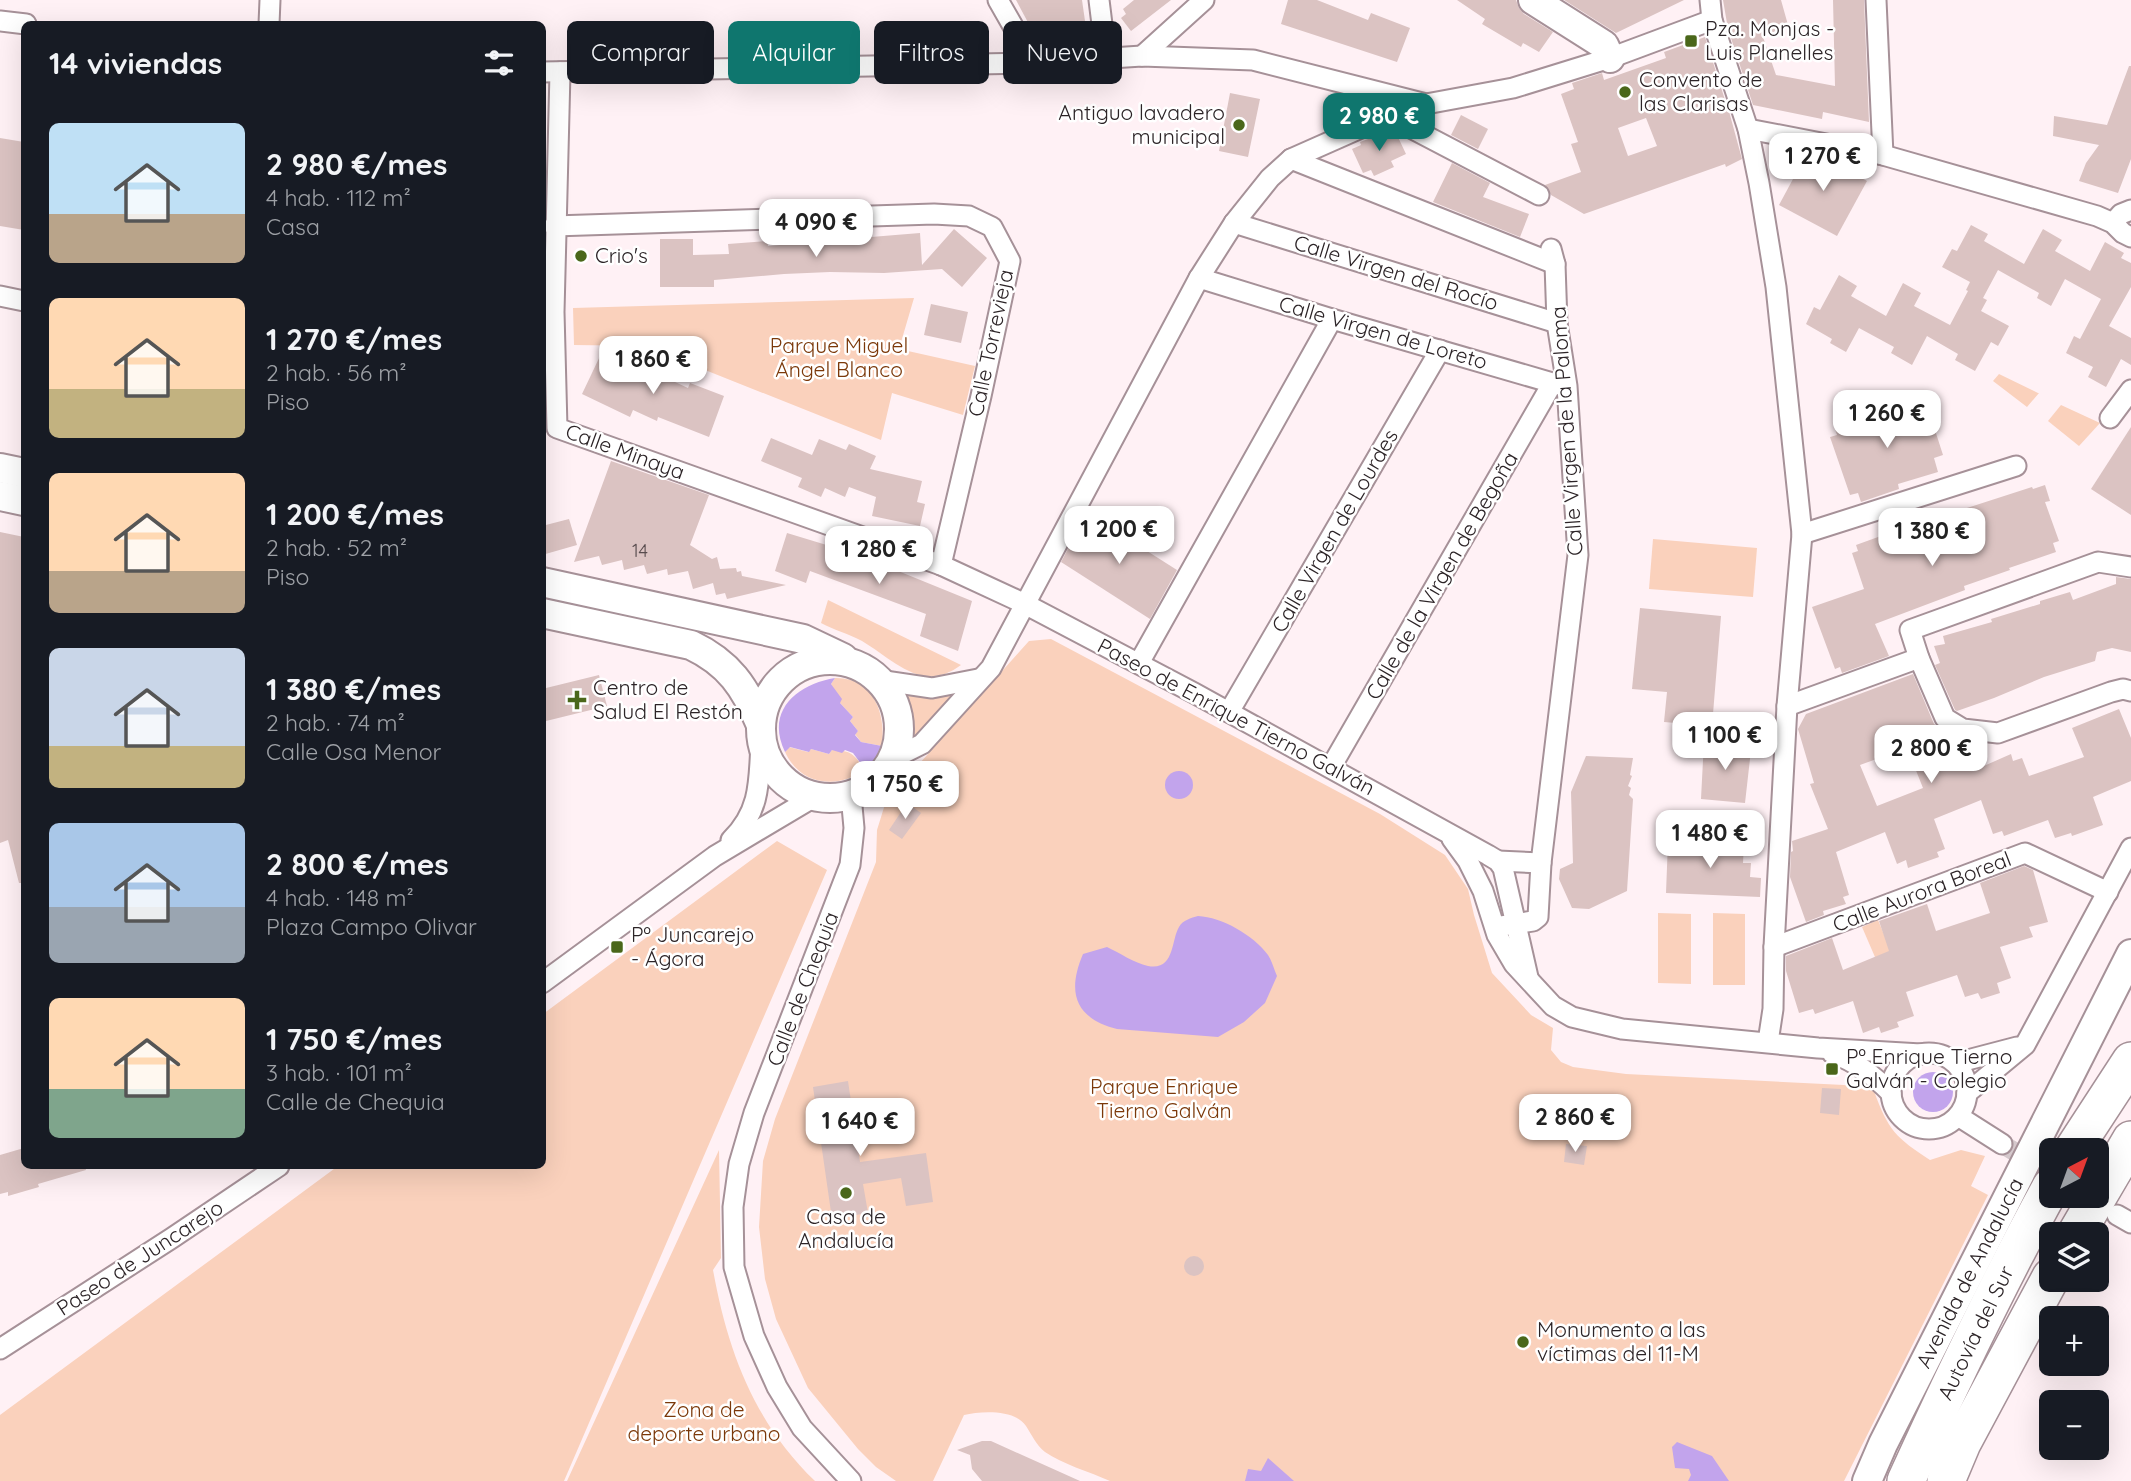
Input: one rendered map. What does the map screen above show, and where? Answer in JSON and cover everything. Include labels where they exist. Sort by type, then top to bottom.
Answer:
[{"type":"highway","points":[[2081,1138],[2131,1061]]},
{"type":"highway","points":[[2083,1222],[2131,1140]]},
{"type":"highway","name":"Autovía del Sur","points":[[1906,1481],[1957,1370],[2039,1208]]},
{"type":"highway","name":"Autovía del Sur","points":[[1946,1481],[1962,1443],[2043,1292]]},
{"type":"street","points":[[269,21],[270,0]]},
{"type":"street","points":[[998,0],[1010,21]]},
{"type":"street","points":[[1099,0],[1102,21]]},
{"type":"street","points":[[1142,56],[1204,0]]},
{"type":"street","points":[[1533,0],[1604,45],[1610,58]]},
{"type":"street","points":[[1710,0],[1712,20],[1748,129],[1776,287],[1801,534],[1787,706],[1773,947],[1773,1009],[1768,1042]]},
{"type":"street","points":[[1876,0],[1883,155]]},
{"type":"street","points":[[892,759],[922,744],[978,679],[991,668],[1023,603],[1199,278],[1234,223],[1270,178],[1291,159],[1388,116],[1426,104],[1513,88],[1610,58],[1712,20]]},
{"type":"street","points":[[0,21],[21,23]]},
{"type":"street","points":[[1122,57],[1253,60],[1426,104]]},
{"type":"street","points":[[551,72],[1003,64]]},
{"type":"street","name":"Calle Minaya","points":[[551,72],[557,428],[941,565],[1023,603]]},
{"type":"street","points":[[1388,116],[1539,195]]},
{"type":"street","points":[[1748,129],[1883,155],[2097,216],[2113,223],[2131,237]]},
{"type":"street","name":"Calle Virgen de la Paloma","points":[[1291,159],[1553,256],[1560,385],[1578,555],[1541,863],[1538,917],[1495,928]]},
{"type":"street","points":[[2113,223],[2121,214],[2131,209]]},
{"type":"street","name":"Calle Torrevieja","points":[[554,226],[934,214],[969,216],[992,227],[1010,261],[941,565]]},
{"type":"street","name":"Calle Virgen del Rocío","points":[[1234,223],[1557,323]]},
{"type":"street","name":"Calle Virgen de Loreto","points":[[1199,278],[1560,385]]},
{"type":"street","points":[[0,296],[21,300]]},
{"type":"street","points":[[1139,663],[1332,319]]},
{"type":"street","name":"Calle Virgen de Lourdes","points":[[1229,712],[1440,350]]},
{"type":"street","name":"Calle de la Virgen de Begoña","points":[[1331,767],[1560,385]]},
{"type":"street","points":[[2110,418],[2131,390]]},
{"type":"street","points":[[1801,534],[2016,467]]},
{"type":"street","points":[[0,468],[21,472]]},
{"type":"street","points":[[0,496],[21,500]]},
{"type":"street","points":[[2131,567],[2098,562],[1910,630],[1945,718],[1963,729],[1998,733],[2110,692],[2123,689],[2131,691]]},
{"type":"street","points":[[546,583],[803,639],[868,673],[891,697],[898,717],[898,739],[892,759],[871,785],[851,795],[835,799],[814,797],[799,791],[781,779],[768,761],[748,695],[711,655],[691,645],[546,614]]},
{"type":"street","name":"Paseo de Enrique Tierno Galván","points":[[1023,603],[1331,767],[1498,861],[1503,868],[1510,894],[1528,977]]},
{"type":"street","points":[[1787,706],[1919,658]]},
{"type":"street","points":[[715,856],[745,827],[758,797],[765,703],[777,684],[794,670],[814,662],[836,660],[868,673],[932,688],[978,679]]},
{"type":"street","name":"Calle de Chequia","points":[[851,795],[854,828],[850,866],[754,1113],[739,1164],[733,1208],[734,1266],[754,1336],[777,1387],[802,1428],[851,1481]]},
{"type":"street","points":[[546,980],[715,856],[814,797]]},
{"type":"street","name":"Paseo de Enrique Tierno Galván","points":[[1447,833],[1468,861],[1495,928],[1514,964],[1553,1006],[1572,1017],[1622,1029],[1818,1048],[1921,1054]]},
{"type":"street","points":[[1967,1093],[2025,1045],[2131,848]]},
{"type":"street","name":"Calle Aurora Boreal","points":[[1773,947],[2025,853],[2108,892]]},
{"type":"street","points":[[1498,861],[1541,863]]},
{"type":"street","name":"Avenida de Andalucía","points":[[1867,1481],[1883,1444],[2131,954]]},
{"type":"street","points":[[1956,1063],[2025,1045]]},
{"type":"street","name":"Paseo de Enrique Tierno Galván","points":[[1818,1048],[1851,1060],[1891,1093]]},
{"type":"street","points":[[1921,1054],[1945,1056],[1956,1063],[1962,1072],[1967,1093],[1958,1116],[1935,1128],[1921,1128],[1908,1122],[1898,1112],[1891,1093],[1899,1068],[1909,1059],[1921,1054]]},
{"type":"street","points":[[1958,1116],[2002,1144]]},
{"type":"street","name":"Paseo de Juncarejo","points":[[0,1349],[275,1169]]},
{"type":"green space","name":"Parque Miguel Ángel Blanco","points":[[914,298],[899,349],[975,366],[963,415],[892,393],[881,440],[645,346],[574,345],[573,308]]},
{"type":"green space","points":[[1999,374],[2039,393],[2027,407],[1993,381]]},
{"type":"green space","points":[[2061,405],[2100,423],[2079,446],[2048,421]]},
{"type":"green space","points":[[1653,539],[1757,548],[1753,597],[1649,589]]},
{"type":"green space","points":[[828,600],[961,665],[947,673],[934,676],[909,671],[862,641],[821,623]]},
{"type":"green space","name":"Parque Enrique Tierno Galván","points":[[1051,639],[1380,814],[1445,855],[1468,889],[1492,973],[1531,1015],[1553,1028],[1551,1050],[1561,1062],[1573,1067],[1626,1074],[1844,1085],[1874,1091],[1894,1132],[1930,1160],[1961,1150],[1985,1156],[1971,1186],[1988,1195],[1844,1481],[1110,1481],[1045,1452],[1021,1420],[1006,1414],[988,1412],[964,1415],[933,1481],[896,1481],[876,1467],[858,1449],[808,1388],[776,1319],[765,1279],[759,1227],[763,1161],[775,1119],[876,862],[877,830],[886,801],[1029,641]]},
{"type":"green space","points":[[835,678],[848,679],[859,684],[875,700],[882,722],[882,746],[861,742],[855,734],[858,731],[850,721],[853,717],[840,703],[831,684]]},
{"type":"green space","points":[[957,691],[914,737],[914,722],[907,693],[927,696]]},
{"type":"green space","points":[[789,747],[829,754],[832,750],[848,752],[865,770],[832,782],[810,778],[792,763],[785,752]]},
{"type":"green space","points":[[777,841],[827,870],[564,1481],[0,1481],[0,1415],[334,1169],[546,1169],[546,1012]]},
{"type":"green space","points":[[1658,913],[1691,914],[1691,984],[1658,983]]},
{"type":"green space","points":[[1713,913],[1745,914],[1745,985],[1713,985]]},
{"type":"green space","points":[[1878,920],[1885,937],[1895,945],[1878,964],[1862,927]]},
{"type":"green space","name":"Zona de deporte urbano","points":[[719,1150],[721,1258],[713,1270],[727,1329],[747,1384],[760,1410],[775,1435],[815,1481],[567,1481]]},
{"type":"shaded area","points":[[835,678],[831,684],[842,699],[840,703],[853,717],[850,721],[858,731],[855,735],[861,742],[882,746],[876,758],[865,769],[853,753],[845,750],[842,753],[832,750],[829,754],[790,747],[785,752],[780,737],[779,724],[788,702],[808,686]]},
{"type":"shaded area","points":[[1179,771],[1189,775],[1193,785],[1189,795],[1179,799],[1169,795],[1165,785],[1169,775]]},
{"type":"shaded area","points":[[1198,916],[1217,920],[1246,934],[1262,948],[1272,962],[1277,976],[1265,1003],[1244,1022],[1218,1037],[1117,1029],[1091,1018],[1083,1010],[1075,992],[1083,954],[1107,947],[1138,963],[1157,966],[1168,959],[1181,925]]},
{"type":"shaded area","points":[[1933,1072],[1947,1078],[1953,1092],[1947,1106],[1933,1112],[1919,1106],[1913,1092],[1919,1078]]},
{"type":"shaded area","points":[[1677,1442],[1712,1456],[1729,1481],[1688,1481],[1691,1475],[1689,1469],[1675,1468],[1672,1447]]},
{"type":"shaded area","points":[[1268,1458],[1294,1481],[1245,1481],[1248,1469],[1261,1471]]},
{"type":"building","points":[[1016,0],[1082,0],[1085,21],[1027,21]]},
{"type":"building","points":[[1134,0],[1171,0],[1131,31],[1121,18],[1126,14],[1123,9]]},
{"type":"building","points":[[1288,0],[1317,0],[1368,20],[1371,13],[1410,28],[1397,62],[1281,24]]},
{"type":"building","points":[[1457,0],[1516,0],[1524,14],[1553,32],[1539,52],[1523,43],[1521,47],[1482,24],[1485,19]]},
{"type":"building","points":[[1564,0],[1684,0],[1616,33]]},
{"type":"building","points":[[1723,0],[1781,0],[1788,25],[1763,37],[1776,75],[1835,86],[1833,0],[1864,0],[1869,122],[1823,112],[1822,119],[1753,105],[1728,29]]},
{"type":"building","points":[[1705,37],[1725,100],[1716,98],[1727,104],[1742,159],[1726,167],[1725,164],[1584,214],[1551,195],[1545,185],[1581,172],[1571,144],[1578,142],[1561,94],[1574,89],[1572,83],[1602,73],[1604,80],[1666,58],[1664,52]],"holes":[[[1646,118],[1657,146],[1628,156],[1618,128]]]},
{"type":"building","points":[[2129,66],[2131,159],[2118,193],[2079,181],[2086,163],[2099,145],[2053,136],[2054,116],[2107,125]]},
{"type":"building","name":"Antiguo lavadero municipal","points":[[1230,93],[1260,99],[1248,157],[1219,151]]},
{"type":"building","points":[[1461,115],[1488,129],[1478,149],[1451,135]]},
{"type":"building","points":[[1390,131],[1397,135],[1406,154],[1391,161],[1394,167],[1374,176],[1371,170],[1363,173],[1352,149],[1361,145],[1360,142]]},
{"type":"building","points":[[0,138],[21,142],[21,230],[0,226]]},
{"type":"building","points":[[1807,153],[1821,156],[1867,181],[1837,236],[1779,205]]},
{"type":"building","points":[[1452,163],[1490,183],[1483,197],[1529,214],[1520,237],[1433,202]]},
{"type":"building","points":[[1971,225],[1988,234],[1984,241],[2024,264],[2043,229],[2062,240],[2055,251],[2090,271],[2105,242],[2124,253],[2121,258],[2131,263],[2131,287],[2109,326],[2131,338],[2131,365],[2121,359],[2106,387],[2088,377],[2093,367],[2066,353],[2074,336],[2080,339],[2101,299],[2065,279],[2051,306],[2037,298],[2039,293],[1998,270],[1983,298],[1987,300],[1981,311],[2009,326],[1998,346],[1991,342],[1975,371],[1955,360],[1958,354],[1927,336],[1912,365],[1891,353],[1894,347],[1859,328],[1846,352],[1830,343],[1832,339],[1806,324],[1814,307],[1820,310],[1839,275],[1857,286],[1851,296],[1886,316],[1903,283],[1921,293],[1914,306],[1950,325],[1970,282],[1942,267],[1952,249],[1957,251]]},
{"type":"building","points":[[954,229],[987,258],[962,287],[942,269],[884,273],[784,274],[714,280],[714,287],[660,287],[660,239],[693,239],[693,255],[729,254],[728,244],[767,241],[768,246],[829,241],[829,234],[871,232],[871,237],[920,233],[922,265]]},
{"type":"building","points":[[931,304],[968,312],[961,343],[924,335]]},
{"type":"building","points":[[601,354],[631,369],[634,363],[688,388],[690,383],[724,396],[709,437],[658,417],[657,421],[633,410],[630,417],[582,394]]},
{"type":"building","points":[[1925,399],[1943,455],[1934,458],[1938,472],[1898,484],[1899,489],[1861,502],[1858,493],[1850,495],[1830,437],[1837,435],[1835,429]]},
{"type":"building","points":[[2131,427],[2131,515],[2091,489]]},
{"type":"building","points":[[771,438],[812,455],[819,439],[846,450],[849,444],[876,456],[870,469],[922,481],[917,502],[925,504],[920,526],[872,516],[876,497],[849,487],[845,497],[825,488],[821,497],[798,487],[802,478],[761,461]]},
{"type":"building","points":[[611,461],[709,495],[690,545],[712,559],[717,557],[720,569],[736,568],[737,572],[741,571],[742,576],[786,585],[727,599],[725,593],[716,595],[713,583],[693,589],[688,571],[668,575],[667,569],[647,574],[644,565],[624,570],[622,560],[602,565],[599,556],[574,562]]},
{"type":"building","points":[[2045,485],[2050,501],[2045,502],[2059,541],[2053,543],[2056,552],[2009,568],[2010,570],[1964,586],[1965,590],[1875,624],[1889,656],[1842,673],[1840,667],[1835,669],[1812,607],[1864,589],[1852,553],[1858,551],[1856,545],[1936,516]]},
{"type":"building","points":[[1087,513],[1177,570],[1150,619],[1061,562]]},
{"type":"building","points":[[569,519],[577,545],[546,554],[546,525]]},
{"type":"building","points":[[0,532],[21,536],[21,883],[8,840],[0,843]]},
{"type":"building","points":[[787,533],[876,560],[972,601],[958,651],[920,636],[926,614],[810,571],[806,583],[775,571]]},
{"type":"building","points":[[2116,577],[2131,579],[2131,652],[2112,648],[2097,652],[2095,661],[1955,710],[1935,665],[1940,663],[1934,646],[1945,644],[1943,636],[1992,622],[1991,619],[2070,592],[2073,600],[2116,584]]},
{"type":"building","points":[[1640,608],[1721,616],[1712,726],[1664,722],[1667,692],[1632,689]]},
{"type":"building","points":[[1913,674],[1934,724],[1965,742],[1977,769],[2011,754],[2013,761],[2022,758],[2029,776],[2084,757],[2072,728],[2119,709],[2131,738],[2131,781],[2093,797],[2103,825],[2072,836],[2071,833],[2055,838],[2048,820],[2004,836],[2002,831],[1993,834],[1981,800],[1934,819],[1945,849],[1937,852],[1939,857],[1908,868],[1906,860],[1897,864],[1885,832],[1836,852],[1849,895],[1843,897],[1846,904],[1823,911],[1824,915],[1806,922],[1790,877],[1792,841],[1828,829],[1810,784],[1814,783],[1798,729],[1806,714]],"holes":[[[1907,748],[1923,788],[1877,806],[1860,765]]]},
{"type":"building","points":[[599,675],[607,706],[546,721],[546,688]]},
{"type":"building","points":[[1704,741],[1735,743],[1735,749],[1751,750],[1745,803],[1701,799]]},
{"type":"building","points":[[1586,756],[1633,758],[1632,776],[1628,786],[1631,788],[1629,795],[1633,799],[1627,891],[1589,909],[1572,908],[1559,879],[1560,869],[1573,863],[1571,792]]},
{"type":"building","points":[[907,803],[921,813],[902,839],[889,830]]},
{"type":"building","points":[[1668,841],[1744,844],[1743,863],[1751,863],[1750,877],[1761,878],[1760,897],[1666,893]]},
{"type":"building","points":[[2024,866],[2033,870],[2048,922],[2029,927],[2033,937],[2000,947],[2011,978],[1997,983],[2000,993],[1981,999],[1978,993],[1965,997],[1957,975],[1906,992],[1914,1016],[1897,1022],[1899,1027],[1881,1033],[1879,1027],[1863,1033],[1853,1001],[1815,1014],[1813,1009],[1799,1013],[1786,971],[1786,956],[1832,938],[1843,970],[1889,951],[1879,921],[1927,904],[1936,931],[1990,913],[1980,883]]},
{"type":"building","points":[[848,1081],[860,1162],[926,1153],[933,1202],[906,1206],[901,1178],[863,1184],[868,1213],[832,1219],[813,1087]]},
{"type":"building","points":[[1822,1088],[1841,1089],[1839,1115],[1820,1113]]},
{"type":"building","points":[[1566,1144],[1587,1146],[1584,1165],[1564,1162]]},
{"type":"building","points":[[21,1149],[21,1169],[86,1170],[8,1196],[8,1192],[0,1194],[0,1155]]},
{"type":"building","points":[[1190,1256],[1198,1256],[1204,1266],[1198,1276],[1190,1276],[1184,1270],[1184,1262]]},
{"type":"building","points":[[982,1441],[991,1441],[1080,1481],[982,1481],[972,1469],[970,1455],[957,1450]]},
{"type":"tunnel","points":[[2002,1144],[2039,1167]]},
{"type":"place","name":"Pza. Monjas - Luis Planelles","points":[[1691,41]]},
{"type":"place","name":"Convento de las Clarisas","points":[[1625,92]]},
{"type":"place","name":"Antiguo lavadero municipal","points":[[1239,125]]},
{"type":"place","name":"Crio's","points":[[581,256]]},
{"type":"place","name":"Centro de Salud El Restón","points":[[577,700]]},
{"type":"place","name":"Pº Juncarejo - Ágora","points":[[617,947]]},
{"type":"place","name":"Pº Enrique Tierno Galván - Colegio","points":[[1832,1069]]},
{"type":"place","name":"Casa de Andalucía","points":[[846,1193]]},
{"type":"place","name":"Monumento a las víctimas del 11-M","points":[[1523,1342]]}]
